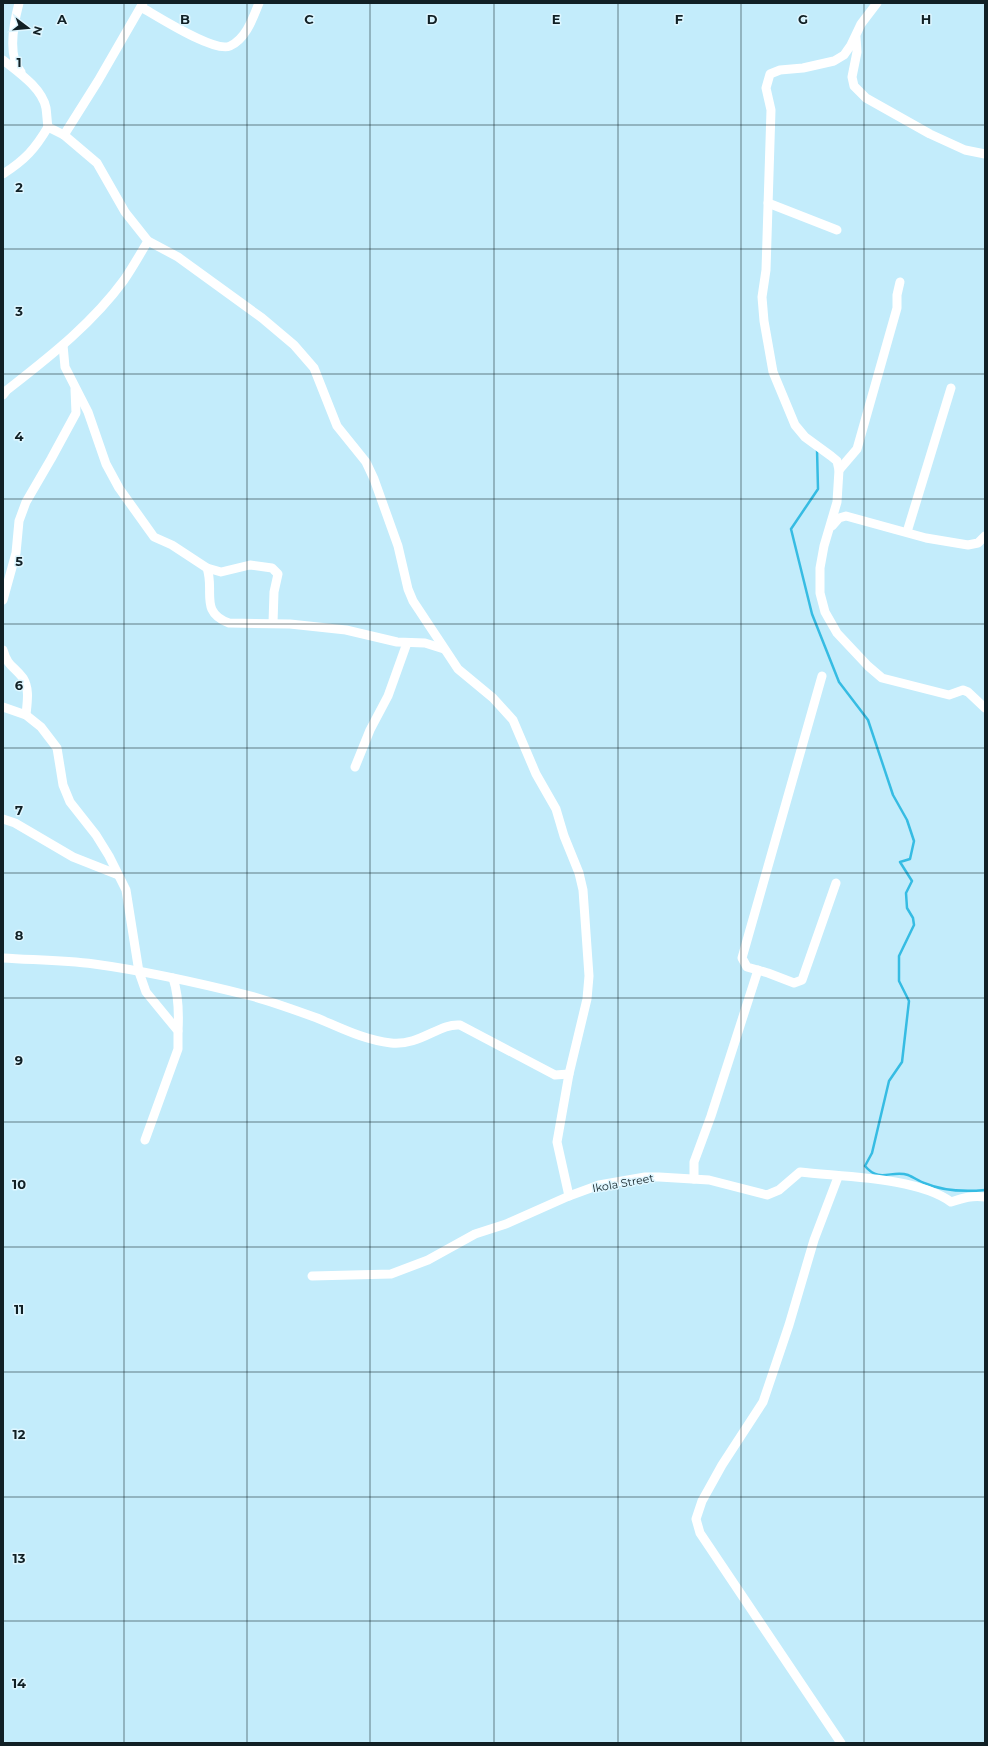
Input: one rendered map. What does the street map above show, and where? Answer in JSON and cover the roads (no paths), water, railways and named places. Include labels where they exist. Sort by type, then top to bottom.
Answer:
[{"type":"street","points":[[3,174],[22,162],[39,142],[48,127],[46,108],[43,100],[18,69],[12,40],[14,21],[19,3]]},
{"type":"street","points":[[64,135],[98,81],[142,5],[202,41],[221,48],[229,46],[239,40],[252,20],[259,3]]},
{"type":"street","points":[[877,3],[855,33],[851,45],[844,55],[834,61],[802,68],[780,70],[770,74],[766,88],[771,110],[766,270],[762,297],[764,321],[773,372],[795,425],[804,437],[837,461],[839,470],[837,502],[820,568],[820,593],[825,612],[837,633],[868,666],[882,678],[949,695],[963,690],[968,692],[985,708]]},
{"type":"street","points":[[855,33],[857,52],[852,76],[854,86],[866,98],[930,134],[964,150],[985,154]]},
{"type":"street","points":[[3,60],[28,81]]},
{"type":"street","points":[[48,127],[64,135],[97,163],[125,212],[148,241],[178,257],[262,318],[294,344],[314,368],[336,426],[366,462],[374,479],[398,546],[408,588],[413,601],[458,668],[493,698],[513,720],[536,774],[556,809],[564,836],[579,873],[583,890],[589,976],[587,999],[569,1074],[557,1142],[568,1196]]},
{"type":"street","points":[[768,203],[837,230]]},
{"type":"street","points":[[3,395],[7,390],[63,345],[102,307],[124,280],[148,241]]},
{"type":"street","points":[[839,470],[858,449],[897,308],[897,294],[900,282]]},
{"type":"street","points":[[63,345],[66,367],[88,412],[106,464],[119,488],[148,531],[154,537],[172,545],[207,568],[221,572],[250,565],[272,568],[276,570],[278,574],[274,592],[273,623]]},
{"type":"street","points":[[3,600],[16,553],[19,521],[26,502],[52,459],[76,413],[74,384]]},
{"type":"street","points":[[907,532],[950,388]]},
{"type":"street","points":[[830,529],[839,518],[846,516],[926,538],[968,545],[982,541],[985,536]]},
{"type":"street","points":[[973,544],[985,548]]},
{"type":"street","points":[[207,568],[211,585],[209,602],[212,611],[221,620],[229,623],[273,623],[346,630],[397,642],[425,643],[444,649]]},
{"type":"street","points":[[355,767],[388,696],[407,643]]},
{"type":"street","points":[[3,650],[7,662],[24,679],[28,694],[26,716]]},
{"type":"street","points":[[822,676],[742,958],[747,967],[794,983],[802,980],[836,883]]},
{"type":"street","points":[[3,707],[26,716],[41,726],[57,748],[64,785],[70,802],[96,835],[109,856],[116,874],[126,890],[139,972],[146,992],[178,1031]]},
{"type":"street","points":[[3,819],[15,823],[73,857],[116,874]]},
{"type":"street","points":[[3,958],[88,963],[173,978],[252,996],[316,1018],[351,1033],[391,1043],[407,1043],[425,1037],[450,1025],[460,1025],[554,1075],[569,1074]]},
{"type":"street","points":[[694,1179],[694,1162],[711,1116],[758,970]]},
{"type":"street","points":[[145,1140],[178,1049],[179,1008],[177,989],[173,978]]},
{"type":"street","name":"Ikola Street","points":[[312,1276],[391,1274],[428,1260],[475,1234],[506,1224],[568,1196],[599,1185],[645,1177],[709,1180],[767,1195],[780,1190],[800,1172],[903,1184],[940,1194],[951,1202],[964,1197],[985,1197]]},
{"type":"street","points":[[838,1177],[814,1240],[789,1325],[763,1402],[722,1465],[702,1501],[696,1519],[700,1533],[841,1743]]},
{"type":"waterway","points":[[817,449],[818,489],[791,529],[812,614],[839,682],[868,720],[893,795],[907,820],[914,841],[910,859],[900,862],[912,881],[906,893],[907,908],[913,918],[914,925],[899,956],[899,981],[909,1001],[902,1062],[889,1081],[872,1153],[865,1166],[876,1174],[908,1175],[931,1186],[961,1191],[985,1190]]}]
